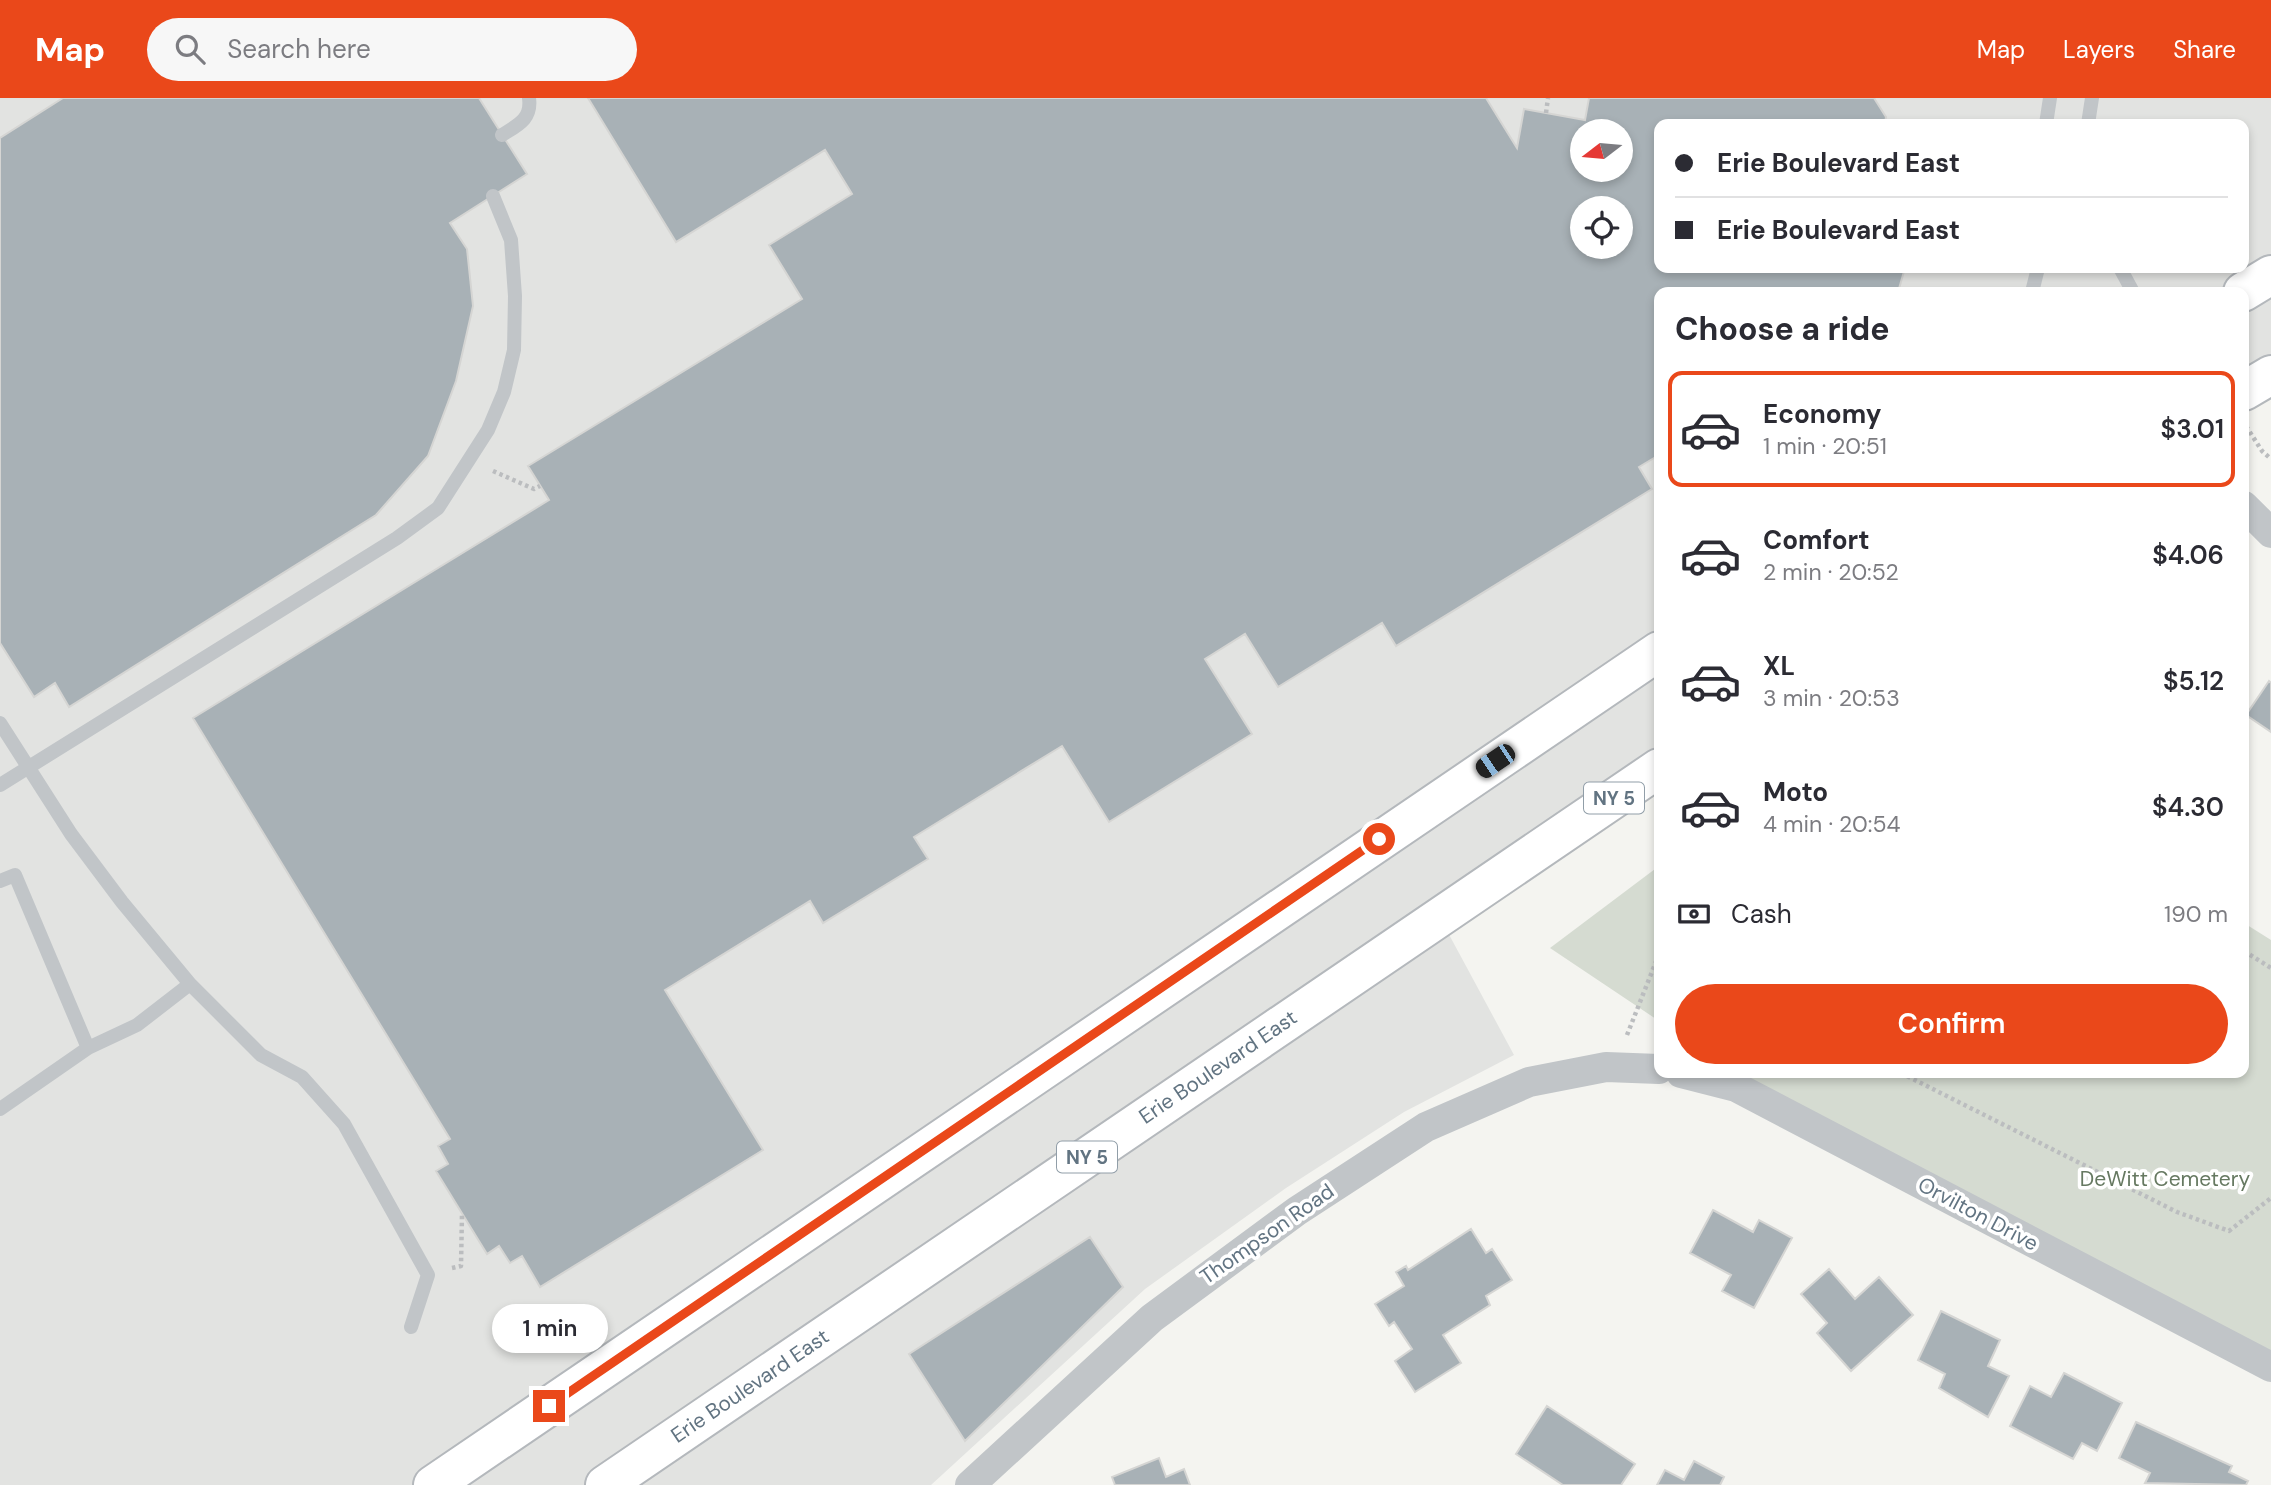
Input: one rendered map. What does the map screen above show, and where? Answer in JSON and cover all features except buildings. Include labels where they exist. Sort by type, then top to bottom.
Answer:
[{"type":"main road","points":[[2249,288],[2271,275]]},
{"type":"main road","points":[[2249,388],[2271,375]]},
{"type":"main road","points":[[433,1485],[1654,655]]},
{"type":"main road","name":"Erie Boulevard East","points":[[605,1485],[1654,771]]},
{"type":"street","points":[[2249,511],[2271,533]]},
{"type":"street","points":[[1613,1067],[1654,1069]]},
{"type":"street","name":"Thompson Road","points":[[970,1485],[1152,1318],[1318,1196],[1426,1127],[1529,1082],[1613,1067]]},
{"type":"street","name":"Orvilton Drive","points":[[1701,1078],[1736,1087],[2271,1367]]},
{"type":"lane","points":[[502,135],[525,121],[530,107],[529,98]]},
{"type":"lane","points":[[2047,119],[2050,98]]},
{"type":"lane","points":[[2089,119],[2092,98]]},
{"type":"lane","points":[[0,785],[30,769],[397,538],[438,508],[470,460],[504,392],[514,350],[515,296],[511,240],[493,196]]},
{"type":"lane","points":[[0,723],[71,834],[122,902],[190,984],[261,1055],[302,1077],[344,1124],[428,1276],[411,1327]]},
{"type":"lane","points":[[0,881],[15,876],[88,1048]]},
{"type":"lane","points":[[0,1110],[88,1048],[137,1025],[190,984]]},
{"type":"path","points":[[1546,113],[1548,98]]},
{"type":"path","points":[[2249,430],[2262,451],[2271,459]]},
{"type":"path","points":[[470,460],[534,489],[540,486]]},
{"type":"path","points":[[2249,954],[2271,968]]},
{"type":"path","points":[[1613,1067],[1654,966]]},
{"type":"path","points":[[1910,1078],[2177,1212],[2229,1231],[2271,1198]]},
{"type":"path","points":[[428,1276],[461,1266],[462,1213]]},
{"type":"shaded area","points":[[0,98],[2271,98],[2271,375],[2249,388],[2249,287],[1654,287],[1654,771],[1439,916],[1514,1055],[1404,1112],[1286,1188],[1145,1289],[931,1485],[0,1485]]},
{"type":"green space","points":[[1654,870],[1654,1018],[1550,948]]},
{"type":"green space","name":"DeWitt Cemetery","points":[[2249,926],[2271,940],[2271,1356],[1746,1078],[2249,1078]]},
{"type":"route","points":[[549,1406],[1379,839]]}]
